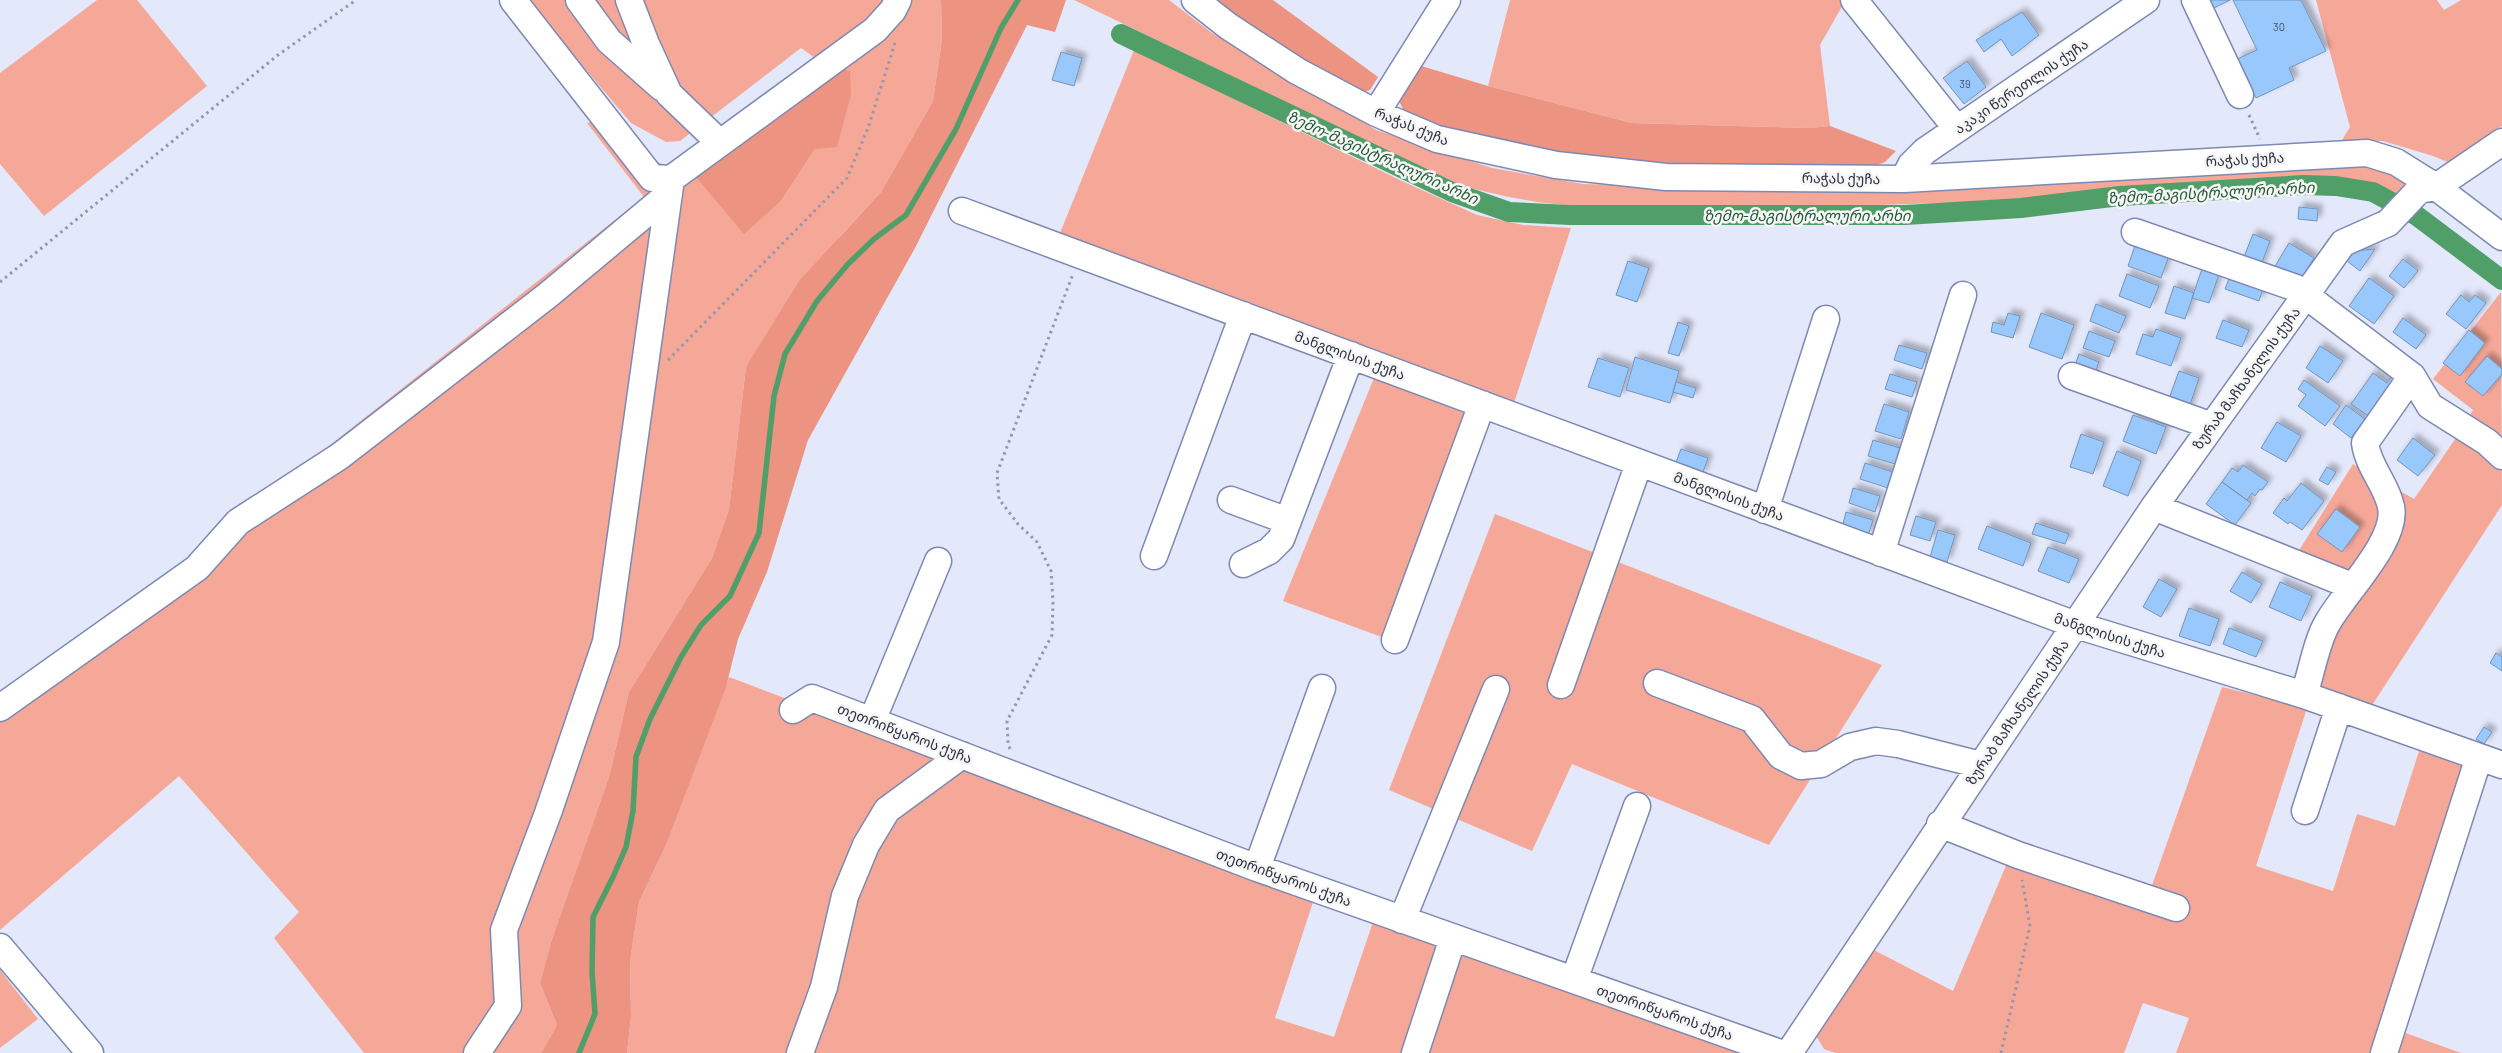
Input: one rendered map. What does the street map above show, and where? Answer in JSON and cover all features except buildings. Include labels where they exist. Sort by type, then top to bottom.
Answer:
[{"type":"street","points":[[513,0],[652,178],[670,186]]},
{"type":"street","points":[[579,0],[609,41],[669,94],[720,143]]},
{"type":"street","points":[[629,0],[646,44],[669,94]]},
{"type":"street","points":[[0,708],[197,568],[238,522],[340,456],[548,295],[720,143],[875,30],[893,10],[898,0]]},
{"type":"street","name":"რაჭას ქუჩა","points":[[1195,0],[1228,26],[1297,71],[1376,113],[1437,139],[1556,165],[1666,177],[1904,179],[2268,157],[2367,154],[2396,162],[2427,188],[2502,237]]},
{"type":"street","points":[[1376,113],[1447,0]]},
{"type":"street","points":[[1854,0],[1957,129]]},
{"type":"street","name":"აკაკი წერეთლის ქუჩა","points":[[1904,179],[1911,165],[1925,151],[2146,0]]},
{"type":"street","points":[[2195,0],[2240,95]]},
{"type":"street","points":[[2427,188],[2502,142]]},
{"type":"street","points":[[477,1053],[508,1006],[504,930],[548,813],[606,642],[670,186]]},
{"type":"street","name":"ზურაბ მაჩხანელის ქუჩა","points":[[1789,1053],[1940,824],[2076,626],[2154,507],[2343,243],[2388,223],[2427,188]]},
{"type":"street","name":"მანგლისის ქუჩა","points":[[962,211],[2076,626],[2304,695],[2491,761]]},
{"type":"street","points":[[2134,232],[2296,288],[2412,376],[2430,406],[2487,442],[2502,456]]},
{"type":"street","points":[[1881,553],[1963,295]]},
{"type":"street","points":[[1154,556],[1243,316]]},
{"type":"street","points":[[1765,510],[1826,319]]},
{"type":"street","points":[[1243,564],[1269,551],[1281,539],[1351,356]]},
{"type":"street","points":[[2072,376],[2212,426]]},
{"type":"street","points":[[2304,695],[2326,623],[2384,542],[2391,525],[2392,506],[2366,454],[2365,443],[2412,376]]},
{"type":"street","points":[[1395,640],[1482,404]]},
{"type":"street","points":[[1561,685],[1639,463]]},
{"type":"street","points":[[1230,500],[1288,521]]},
{"type":"street","points":[[2154,507],[2352,586]]},
{"type":"street","points":[[872,721],[938,561]]},
{"type":"street","points":[[1657,683],[1752,719],[1781,756],[1801,766],[1821,764],[1850,747],[1876,741],[1898,744],[1981,764]]},
{"type":"street","points":[[1257,868],[1322,688]]},
{"type":"street","points":[[1402,920],[1496,689]]},
{"type":"street","name":"თეთრიწყაროს ქუჩა","points":[[793,710],[812,698],[1257,868],[1780,1053]]},
{"type":"street","points":[[2305,811],[2339,707]]},
{"type":"street","points":[[800,1053],[824,987],[845,896],[866,846],[887,810],[962,755]]},
{"type":"street","points":[[2384,1053],[2491,761]]},
{"type":"street","points":[[1574,980],[1637,806]]},
{"type":"street","points":[[1940,824],[2018,855],[2176,908]]},
{"type":"street","points":[[1415,1053],[1454,938]]},
{"type":"street","points":[[0,947],[90,1053]]},
{"type":"path","points":[[0,282],[278,55],[356,0]]},
{"type":"path","points":[[642,388],[786,238],[847,178],[868,128],[896,36]]},
{"type":"path","points":[[2240,95],[2268,157]]},
{"type":"path","points":[[1022,778],[1008,743],[1008,721],[1052,635],[1051,572],[1037,542],[1018,524],[999,500],[997,473],[1081,255]]},
{"type":"path","points":[[2001,1053],[2030,926],[2018,855]]},
{"type":"shaded area","points":[[97,0],[137,0],[207,86],[44,216],[0,164],[0,73]]},
{"type":"shaded area","points":[[527,0],[941,0],[942,39],[933,101],[881,192],[841,235],[746,367],[729,509],[712,558],[629,692],[609,777],[552,939],[540,983],[557,1025],[541,1053],[364,1053],[274,938],[299,912],[179,776],[0,930],[0,706],[644,197],[587,123],[600,120],[639,156],[693,174],[744,233],[781,201],[815,149],[825,65],[801,48],[680,141],[666,142],[631,123]]},
{"type":"shaded area","points":[[941,0],[1066,0],[1055,32],[1027,25],[915,248],[808,440],[767,572],[738,639],[726,687],[667,843],[639,902],[630,961],[631,1016],[627,1053],[541,1053],[557,1025],[540,983],[552,939],[609,777],[629,692],[712,558],[729,509],[746,367],[799,281],[881,192],[933,101],[942,39]]},
{"type":"shaded area","points":[[1074,0],[1169,0],[1212,33],[1376,130],[1492,168],[1583,184],[1764,188],[2375,166],[2411,185],[2400,195],[2365,183],[2290,179],[2013,201],[1876,205],[1580,206],[1532,201],[1452,183]]},
{"type":"shaded area","points":[[1214,0],[1273,0],[1378,77],[1370,90],[1360,93],[1267,41]]},
{"type":"shaded area","points":[[1510,0],[1841,0],[1844,3],[1820,45],[1830,126],[1808,128],[1632,123],[1488,86]]},
{"type":"shaded area","points":[[2316,0],[2437,0],[2444,10],[2461,0],[2502,0],[2502,126],[2450,163],[2383,141],[2342,140],[2350,127]]},
{"type":"shaded area","points":[[1134,50],[1404,182],[1477,215],[1523,225],[1571,228],[1512,409],[1058,238]]},
{"type":"shaded area","points":[[825,65],[850,71],[851,95],[837,147],[815,149],[781,201],[744,234],[693,174]]},
{"type":"shaded area","points":[[1418,65],[1488,86],[1632,123],[1808,128],[1830,126],[1896,151],[1885,162],[1870,168],[1674,170],[1547,156],[1434,126],[1405,113],[1399,101]]},
{"type":"shaded area","points":[[2501,292],[2502,505],[2369,710],[2295,682],[2353,573],[2298,552],[2353,464],[2414,499],[2473,410],[2433,379]]},
{"type":"shaded area","points":[[1374,378],[1479,419],[1390,640],[1283,601]]},
{"type":"shaded area","points":[[1495,514],[1882,665],[1769,845],[1572,764],[1532,851],[1389,790]]},
{"type":"shaded area","points":[[729,677],[1314,899],[1275,1018],[1334,1037],[1374,919],[1744,1053],[627,1053],[631,1016],[630,961],[639,902],[667,843]]},
{"type":"shaded area","points":[[2222,687],[2307,708],[2256,866],[2333,891],[2357,814],[2395,826],[2421,745],[2485,769],[2400,1031],[2461,1053],[2176,1053],[2189,1018],[2143,1003],[2124,1053],[1836,1053],[1824,1049],[1815,1034],[1868,947],[1953,991],[2013,849],[2150,891]]},
{"type":"shaded area","points":[[0,970],[38,1019],[0,1048]]},
{"type":"waterway","points":[[579,1053],[595,1014],[592,972],[593,917],[626,847],[633,811],[636,757],[650,719],[681,657],[701,625],[730,596],[759,533],[774,396],[785,354],[817,301],[848,264],[874,239],[906,215],[956,129],[1001,28],[1018,0]]},
{"type":"waterway","name":"ზემო-მაგისტრალური არხი","points":[[1121,34],[1452,192],[1509,212],[1570,215],[1905,215],[2021,208],[2120,196],[2304,185],[2336,186],[2373,192],[2417,216],[2502,280]]}]
